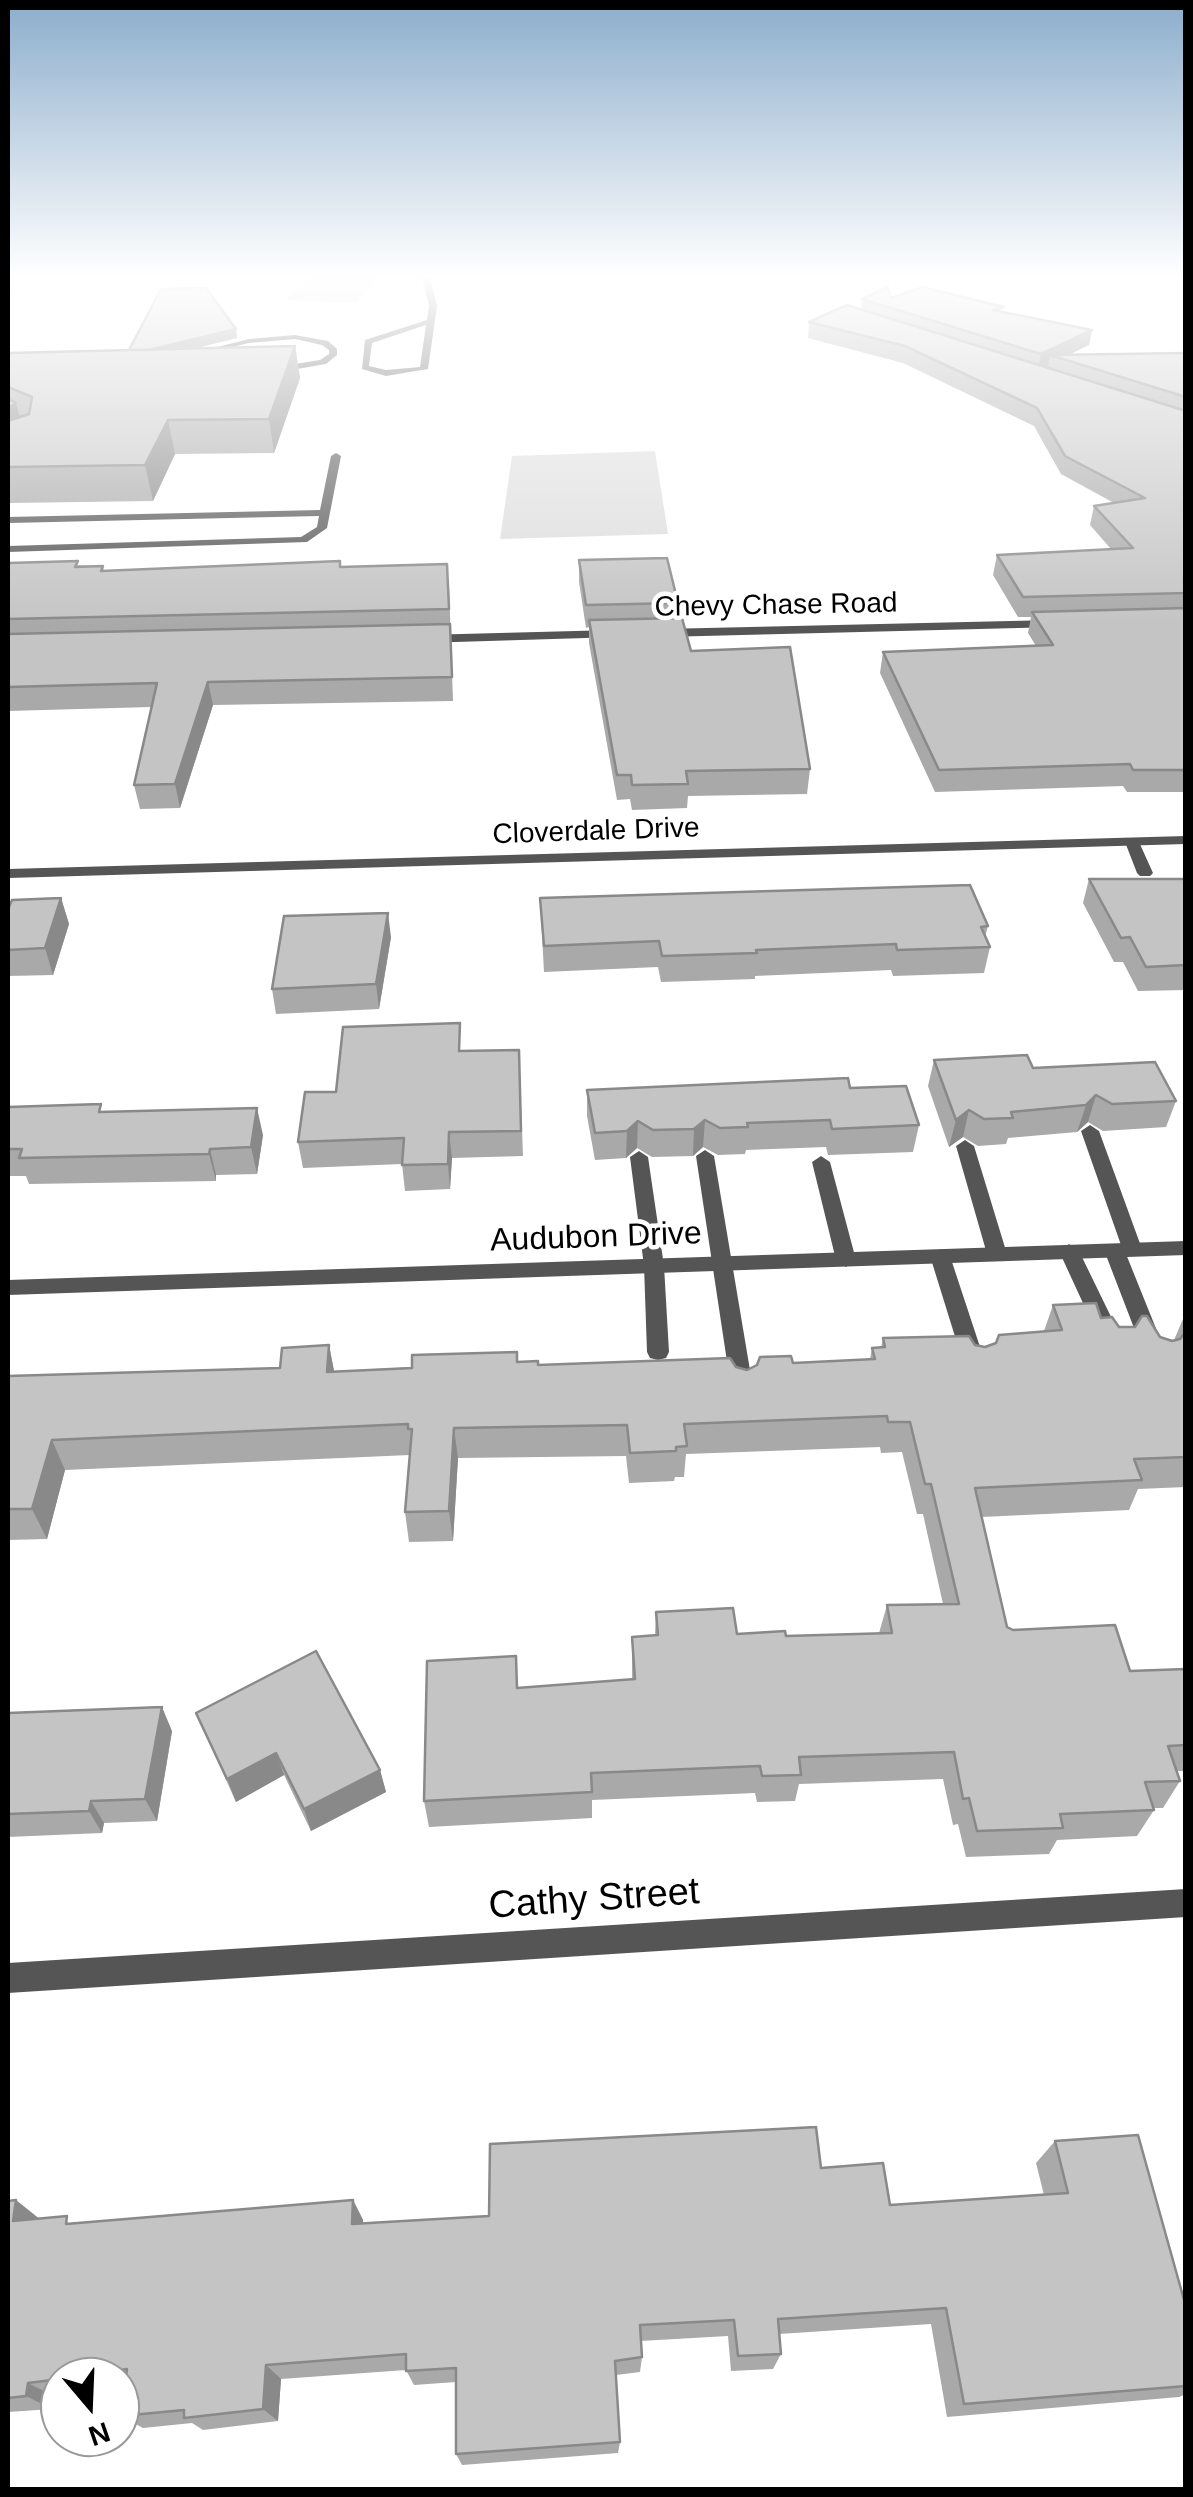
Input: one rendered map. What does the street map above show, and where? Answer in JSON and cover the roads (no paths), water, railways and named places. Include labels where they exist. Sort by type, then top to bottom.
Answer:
[{"type":"street","points":[[8,549],[291,542],[316,534],[325,513],[336,456]]},
{"type":"street","points":[[8,520],[325,513]]},
{"type":"street","name":"Chevy Chase Road","points":[[646,634],[1066,624]]},
{"type":"street","name":"Chevy Chase Road","points":[[407,640],[626,634]]},
{"type":"street","name":"Cloverdale Drive","points":[[8,874],[1186,840]]},
{"type":"street","points":[[1132,842],[1145,873]]},
{"type":"street","points":[[1090,1131],[1158,1360]]},
{"type":"street","points":[[965,1146],[997,1254]]},
{"type":"street","points":[[705,1156],[742,1388]]},
{"type":"street","points":[[639,1157],[654,1266],[658,1352]]},
{"type":"street","points":[[821,1162],[846,1260]]},
{"type":"street","name":"Audubon Drive","points":[[8,1288],[1186,1248]]},
{"type":"street","points":[[1070,1252],[1115,1348]]},
{"type":"street","points":[[940,1256],[975,1366]]},
{"type":"street","name":"Cathy Street","points":[[8,1978],[1186,1903]]}]
